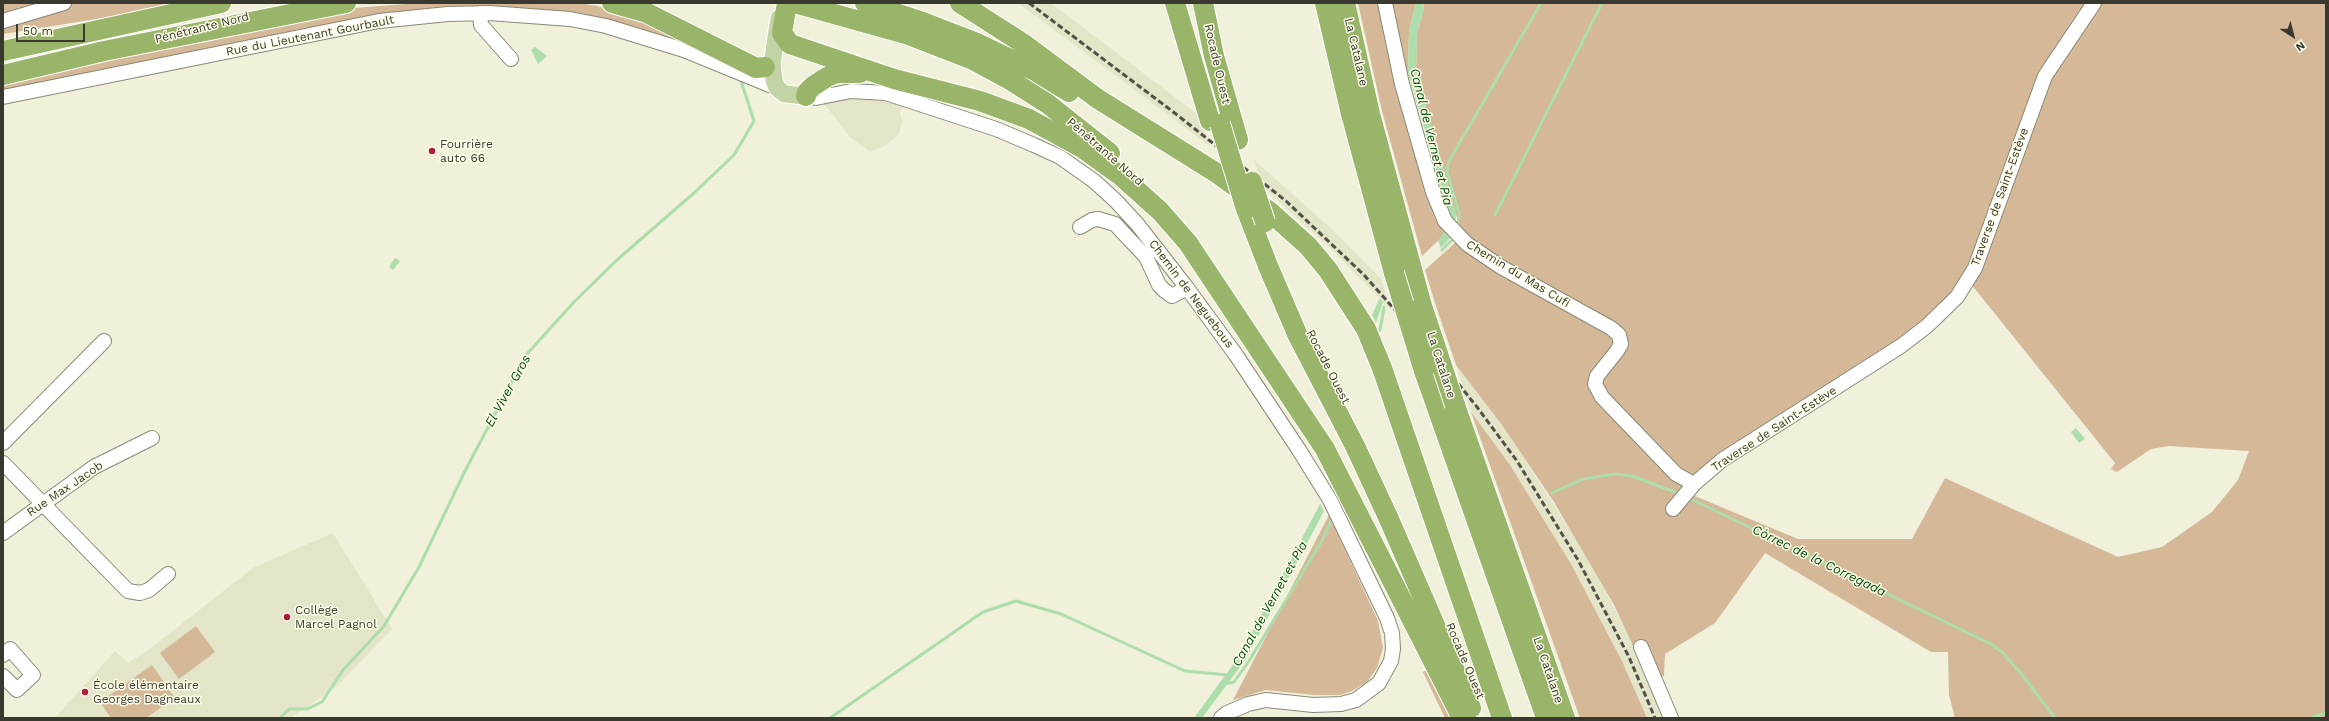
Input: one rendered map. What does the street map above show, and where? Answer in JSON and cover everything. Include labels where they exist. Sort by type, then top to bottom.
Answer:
[{"type":"highway","points":[[3,39],[220,3]]},
{"type":"highway","name":"Pénétrante Nord","points":[[3,51],[220,3]]},
{"type":"highway","name":"Pénétrante Nord","points":[[3,68],[104,52],[306,3]]},
{"type":"highway","points":[[3,75],[104,52],[346,3]]},
{"type":"highway","points":[[612,3],[647,13],[756,68],[776,57],[894,79],[980,101],[1029,119],[1082,148],[1121,176],[1160,211],[1188,243],[1325,449],[1462,718]]},
{"type":"highway","points":[[776,57],[782,33],[795,3]]},
{"type":"highway","name":"Pénétrante Nord","points":[[795,3],[906,34],[973,60],[1010,80],[1048,104],[1130,170],[1193,240],[1305,411],[1325,449]]},
{"type":"highway","name":"Pénétrante Nord","points":[[865,3],[923,22],[977,43],[1035,72],[1244,203]]},
{"type":"highway","points":[[960,3],[1024,44],[1098,99],[1215,172],[1244,203],[1275,216],[1308,246],[1328,270],[1366,329],[1382,368],[1502,718]]},
{"type":"highway","points":[[1175,3],[1220,120]]},
{"type":"highway","name":"Rocade Ouest","points":[[1191,3],[1203,64],[1244,203],[1268,266],[1298,336],[1354,446],[1391,524],[1475,718]]},
{"type":"highway","name":"Rocade Ouest","points":[[1204,3],[1220,120],[1238,140],[1265,222],[1305,321],[1400,511],[1490,718]]},
{"type":"highway","points":[[1211,3],[1220,120]]},
{"type":"highway","name":"La Catalane","points":[[1326,3],[1351,114],[1394,273],[1424,371],[1546,718]]},
{"type":"highway","name":"La Catalane","points":[[1345,3],[1370,114],[1422,306],[1455,405],[1565,718]]},
{"type":"highway","points":[[806,96],[806,92],[812,86],[837,73],[856,72],[894,79]]},
{"type":"main road","points":[[783,3],[776,57],[781,91],[806,96]]},
{"type":"street","points":[[3,21],[64,3]]},
{"type":"street","name":"Chemin du Mas Cufi","points":[[1385,3],[1402,84],[1433,192],[1445,221],[1458,236],[1501,267],[1611,328],[1619,334],[1621,344],[1597,376],[1595,384],[1602,397],[1676,474],[1694,484]]},
{"type":"street","name":"Traverse de Saint-Estève","points":[[1673,509],[1694,484],[1722,460],[1901,346],[1926,326],[1957,297],[1975,268],[2045,76],[2094,3]]},
{"type":"street","points":[[480,13],[481,25],[511,59]]},
{"type":"street","name":"Rue du Lieutenant Gourbault","points":[[3,97],[379,21],[448,14],[480,13],[570,19],[606,26],[684,50],[781,91]]},
{"type":"street","name":"Chemin de Neguebous","points":[[806,96],[816,98],[851,90],[886,93],[996,129],[1060,157],[1094,181],[1116,201],[1138,225],[1187,288],[1244,368],[1330,500],[1387,618],[1392,633],[1393,649],[1391,661],[1379,684],[1373,690],[1356,700],[1341,704],[1313,705],[1266,700],[1248,704],[1227,713],[1221,718]]},
{"type":"street","points":[[1080,226],[1098,219],[1115,224],[1146,256],[1159,285],[1165,292],[1172,296],[1187,288]]},
{"type":"street","points":[[3,443],[104,341]]},
{"type":"street","name":"Rue Max Jacob","points":[[3,533],[94,467],[152,438]]},
{"type":"street","points":[[3,464],[128,591],[140,593],[149,590],[168,574]]},
{"type":"street","points":[[1641,646],[1671,718]]},
{"type":"street","points":[[3,655],[10,649],[33,675],[17,690],[3,676]]},
{"type":"shaded area","points":[[3,3],[45,3],[3,17]]},
{"type":"shaded area","points":[[75,3],[174,3],[121,15],[3,34],[3,25]]},
{"type":"shaded area","points":[[420,3],[578,3],[597,6],[644,20],[731,61],[686,45],[489,8],[3,92],[3,82],[354,8]]},
{"type":"shaded area","points":[[1018,3],[1050,3],[1064,13],[1201,117],[1210,146]]},
{"type":"shaded area","points":[[1358,3],[1380,3],[1447,228],[1441,238],[1422,256],[1382,111]]},
{"type":"shaded area","points":[[1390,3],[1416,3],[1409,31],[1408,73],[1404,74]]},
{"type":"shaded area","points":[[1424,3],[2088,3],[2041,73],[1971,266],[1953,294],[1898,342],[1719,456],[1690,494],[1798,539],[1912,539],[1945,478],[2118,557],[2162,547],[2212,512],[2238,480],[2249,451],[2169,446],[2151,449],[2117,472],[2111,469],[2115,463],[1971,284],[2050,78],[2101,3],[2326,3],[2326,718],[1955,718],[1949,695],[1948,652],[1931,652],[1765,553],[1715,623],[1665,654],[1664,676],[1650,682],[1614,605],[1554,502],[1502,425],[1456,365],[1435,303],[1425,270],[1455,243],[1461,232],[1416,72],[1417,33],[1423,13]]},
{"type":"shaded area","points":[[833,97],[884,98],[906,106],[900,111],[902,122],[899,134],[886,145],[870,152],[850,137],[822,101]]},
{"type":"shaded area","points":[[1254,160],[1336,233],[1381,279],[1391,310],[1329,247],[1264,188]]},
{"type":"shaded area","points":[[1456,365],[1502,425],[1586,554],[1638,654],[1665,718],[1647,718],[1622,661],[1571,564],[1510,465],[1471,412]]},
{"type":"shaded area","points":[[1471,412],[1510,465],[1571,564],[1622,661],[1647,718],[1580,718]]},
{"type":"shaded area","points":[[1329,515],[1378,621],[1383,648],[1377,668],[1367,682],[1352,691],[1340,695],[1314,695],[1266,690],[1233,700]]},
{"type":"shaded area","name":"Collège Marcel Pagnol","points":[[333,533],[392,629],[337,686],[291,718],[55,718],[115,651],[128,663],[147,651],[253,568]]},
{"type":"shaded area","points":[[196,626],[215,652],[179,679],[160,653]]},
{"type":"shaded area","points":[[152,665],[175,698],[146,718],[111,718],[100,702]]},
{"type":"shaded area","points":[[1430,668],[1454,718],[1445,718],[1423,672]]},
{"type":"water","name":"Canal de Vernet et Pia","points":[[1416,3],[1424,3],[1423,13],[1417,33],[1416,72],[1456,214],[1455,233],[1441,248],[1438,241],[1447,228],[1449,214],[1408,73],[1409,31]]},
{"type":"water","points":[[535,47],[547,56],[538,64],[531,50]]},
{"type":"water","points":[[395,258],[400,261],[393,270],[389,267]]},
{"type":"water","points":[[1380,298],[1383,302],[1376,323],[1372,315]]},
{"type":"water","points":[[2076,428],[2085,439],[2079,443],[2071,432]]},
{"type":"water","name":"Canal de Vernet et Pia","points":[[1320,504],[1324,511],[1246,659],[1202,718],[1194,718],[1240,655]]},
{"type":"waterway","points":[[1458,228],[1459,213],[1447,172],[1449,161],[1541,3]]},
{"type":"waterway","points":[[1495,215],[1602,3]]},
{"type":"waterway","name":"El Viver Gros","points":[[280,718],[289,709],[307,709],[322,702],[343,670],[384,626],[419,567],[465,471],[526,355],[574,302],[618,259],[694,193],[734,155],[754,121],[741,81]]},
{"type":"waterway","points":[[1442,250],[1455,237]]},
{"type":"waterway","points":[[1380,330],[1384,307]]},
{"type":"waterway","name":"Còrrec de la Corregada","points":[[1552,493],[1583,479],[1615,474],[1632,476],[1680,494]]},
{"type":"waterway","name":"Còrrec de la Corregada","points":[[1689,498],[1991,644],[2002,652],[2024,677],[2055,718]]},
{"type":"waterway","points":[[1224,684],[1234,682],[1249,661],[1323,539],[1332,519]]},
{"type":"waterway","points":[[830,718],[983,612],[1016,601],[1061,614],[1185,671],[1228,675]]},
{"type":"waterway","name":"Còrrec de la Corregada","points":[[2311,718],[2326,713]]},
{"type":"railway","points":[[1029,3],[1176,114],[1286,201],[1364,275],[1436,356],[1477,407],[1517,461],[1578,560],[1629,657],[1655,718]]},
{"type":"place","name":"Fourrière auto 66","points":[[432,151]]},
{"type":"place","name":"Collège Marcel Pagnol","points":[[287,617]]},
{"type":"place","name":"École élémentaire Georges Dagneaux","points":[[85,692]]}]
